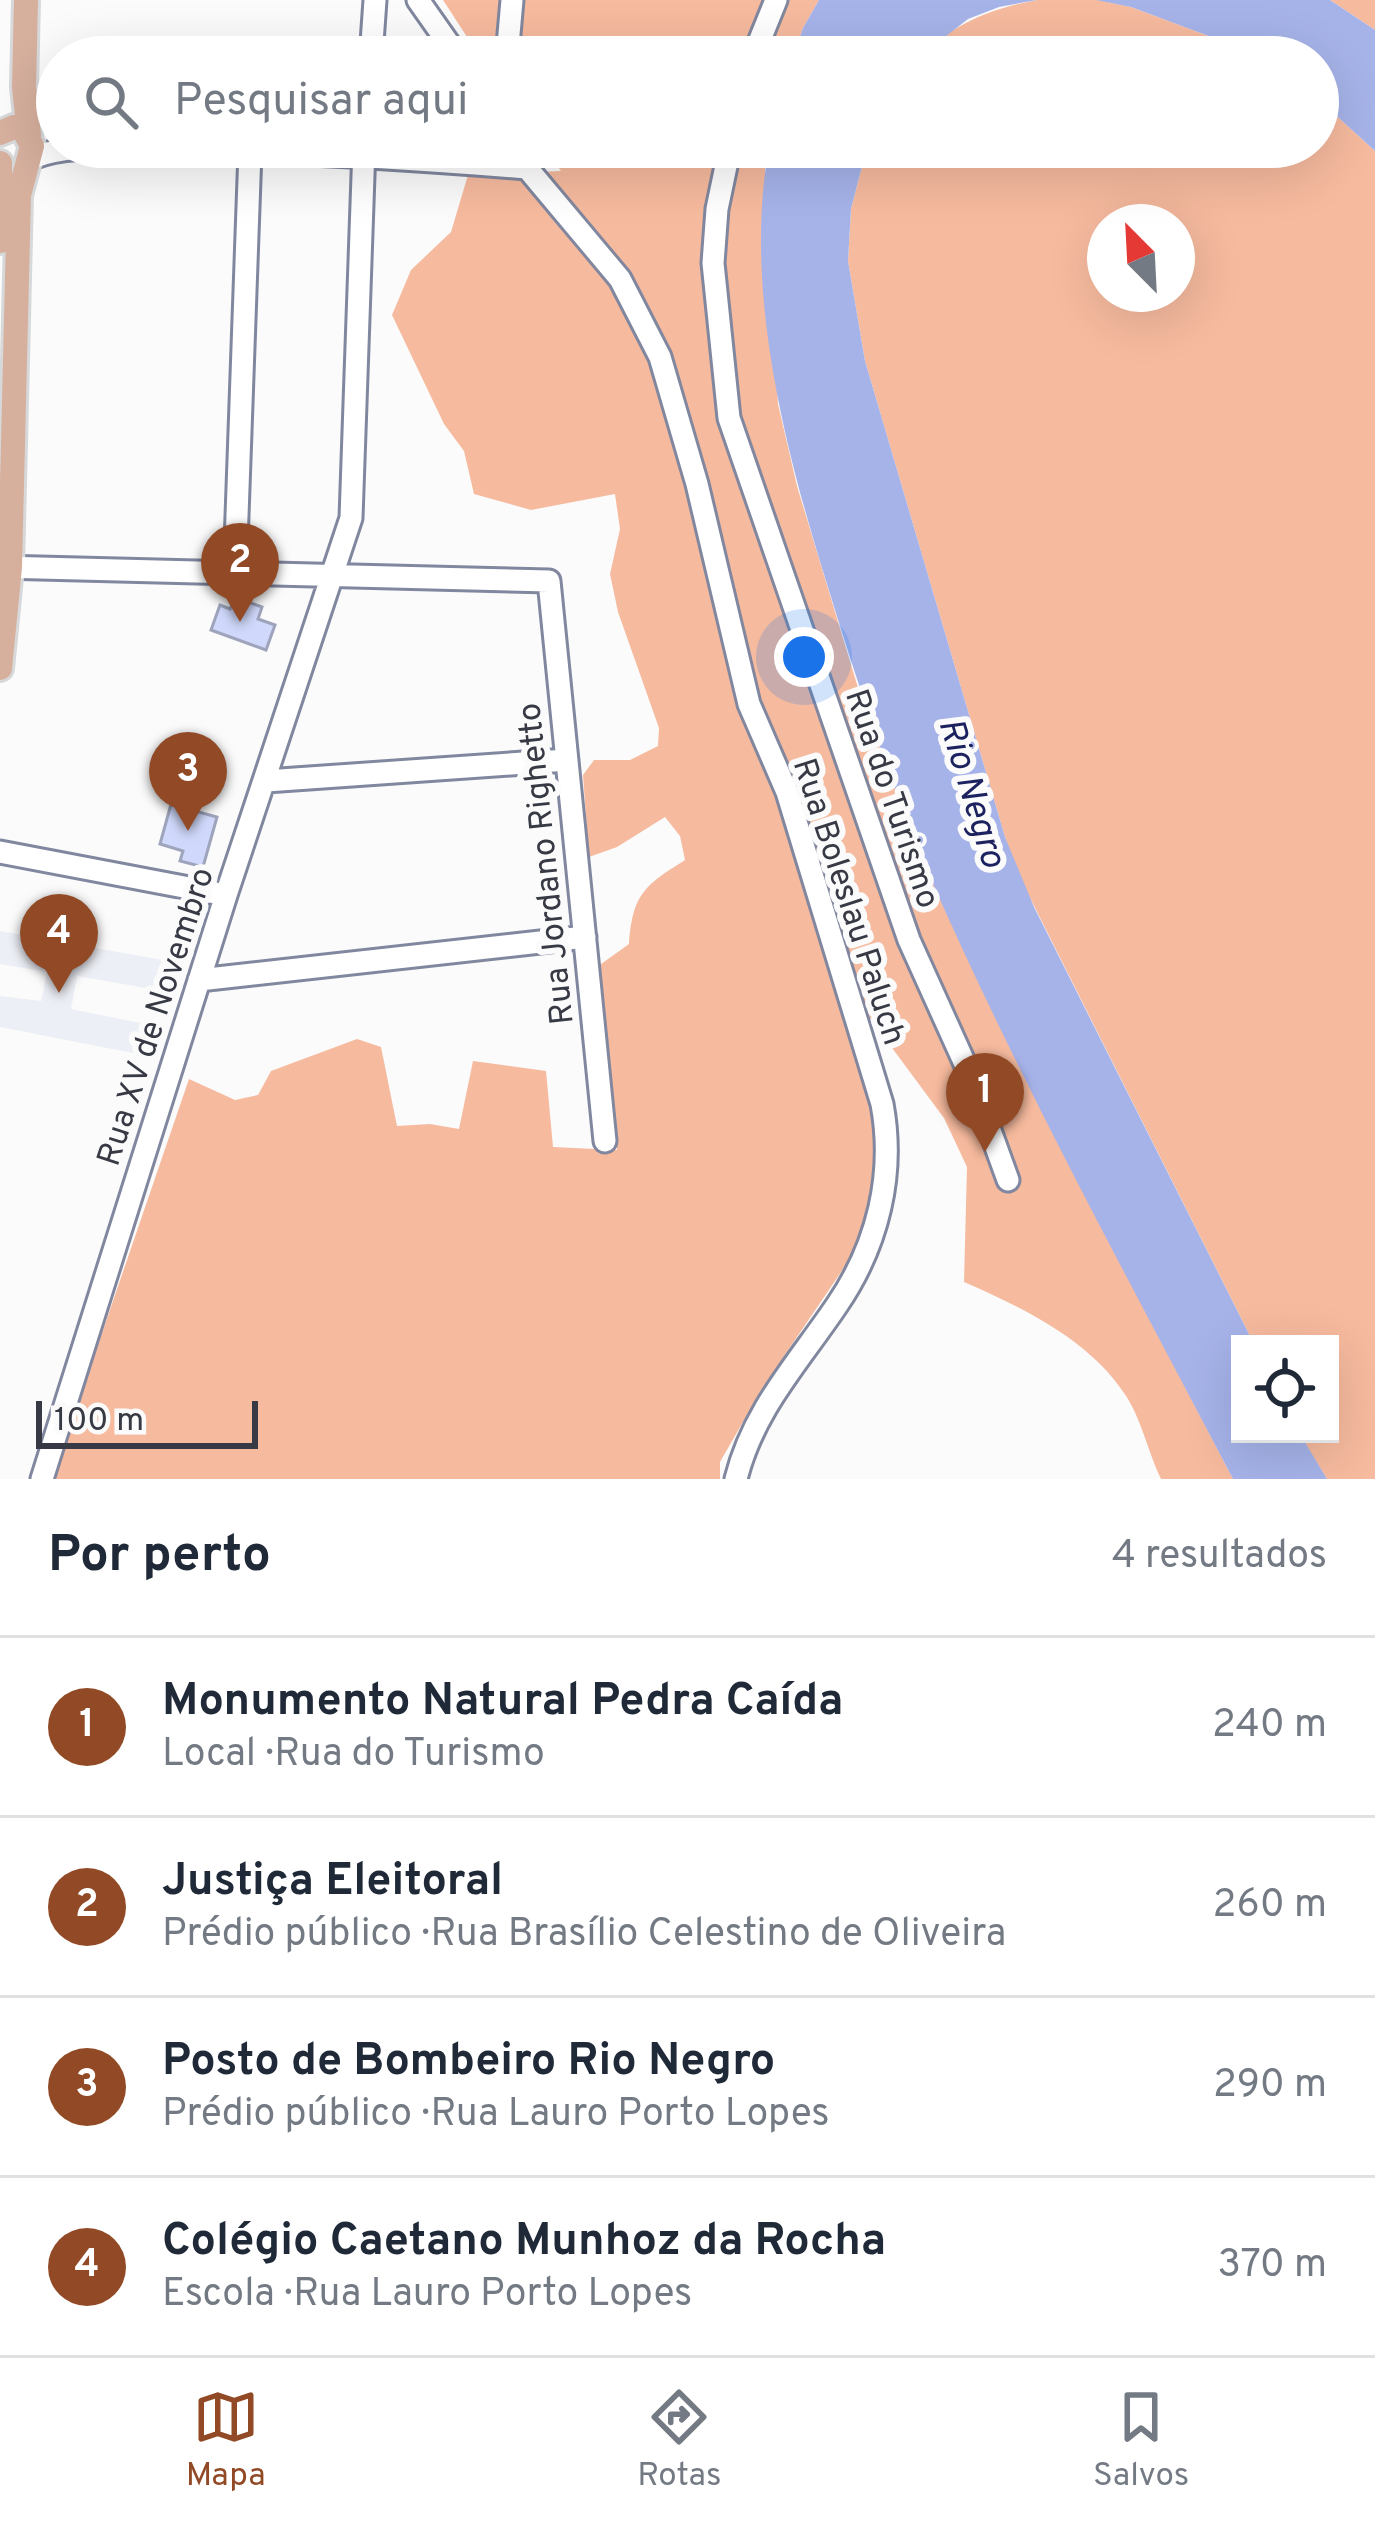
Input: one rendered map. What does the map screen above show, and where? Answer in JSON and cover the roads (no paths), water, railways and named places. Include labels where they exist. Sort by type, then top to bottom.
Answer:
[{"type":"main road","points":[[0,668],[17,220],[30,152],[16,82],[10,0]]},
{"type":"main road","points":[[0,131],[16,82],[26,0]]},
{"type":"main road","points":[[0,131],[14,128],[30,152]]},
{"type":"main road","points":[[0,241],[0,163],[14,169],[30,152]]},
{"type":"street","points":[[372,36],[375,0]]},
{"type":"street","points":[[418,0],[443,36]]},
{"type":"street","points":[[509,36],[512,0]]},
{"type":"street","points":[[761,36],[776,0]]},
{"type":"street","points":[[30,152],[36,151]]},
{"type":"street","points":[[235,572],[249,168]]},
{"type":"street","name":"Rua XV de Novembro","points":[[42,1479],[351,518],[363,168]]},
{"type":"street","name":"Rua Boleslau Paluch","points":[[531,168],[620,279],[660,357],[701,500],[748,704],[787,792],[882,1104],[889,1142],[888,1178],[860,1262],[840,1301],[764,1404],[736,1479]]},
{"type":"street","name":"Rua do Turismo","points":[[726,168],[713,262],[729,418],[909,940],[970,1075],[1008,1180]]},
{"type":"street","points":[[5,567],[334,575]]},
{"type":"street","name":"Rua Jordano Righetto","points":[[334,575],[549,581],[605,1141]]},
{"type":"street","points":[[266,781],[567,760]]},
{"type":"street","points":[[0,852],[226,895]]},
{"type":"street","points":[[199,980],[585,937]]},
{"type":"water","points":[[819,0],[1037,0],[968,19],[946,36],[800,36]]},
{"type":"water","points":[[1096,0],[1330,0],[1375,30],[1375,151],[1339,118],[1339,36],[1209,36],[1131,7]]},
{"type":"water","name":"Rio Negro","points":[[766,168],[862,168],[851,209],[848,261],[865,361],[1005,837],[1034,907],[1249,1335],[1231,1335],[1231,1443],[1305,1443],[1327,1479],[1233,1479],[1038,1105],[965,954],[885,762],[807,518],[771,360],[761,252]]},
{"type":"place","name":"Justiça Eleitoral","points":[[240,622]]},
{"type":"place","name":"Posto de Bombeiro Rio Negro","points":[[188,831]]},
{"type":"place","name":"Colégio Caetano Munhoz da Rocha","points":[[59,993]]},
{"type":"place","name":"Monumento Natural Pedra Caída","points":[[985,1152]]}]
